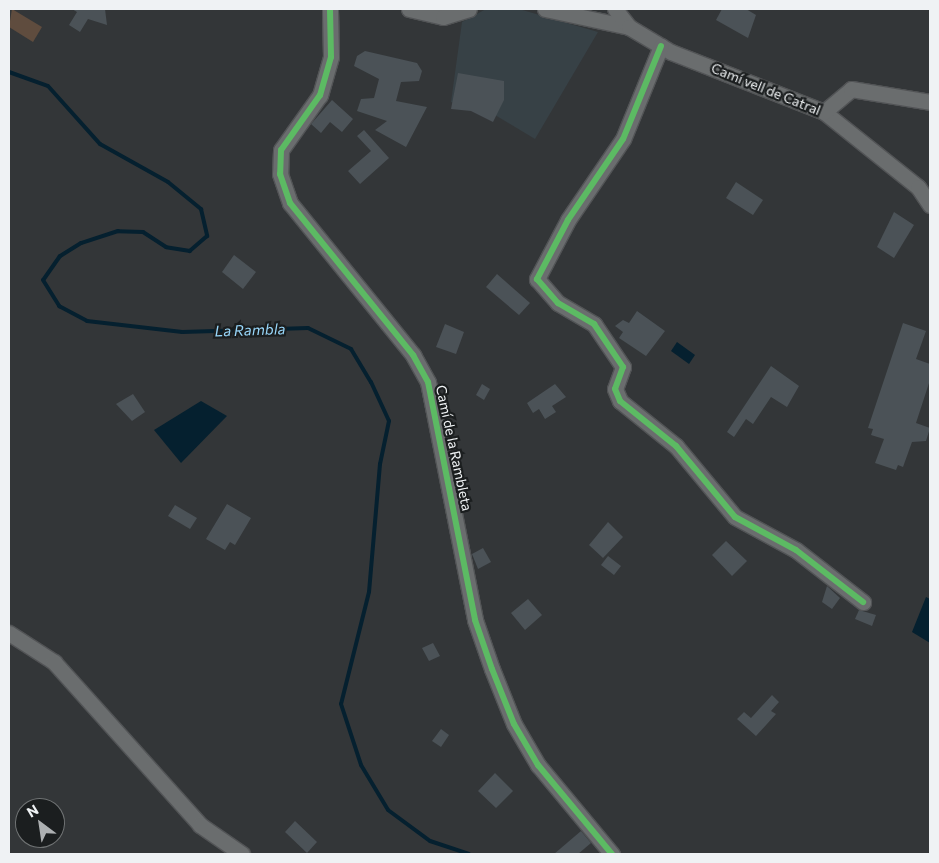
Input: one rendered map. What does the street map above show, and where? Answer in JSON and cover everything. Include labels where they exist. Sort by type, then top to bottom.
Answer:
[{"type":"street","name":"Camí de la Rambleta","points":[[330,9],[331,57],[320,95],[281,150],[280,174],[290,203],[413,354],[428,382],[475,620],[492,669],[514,724],[538,765],[612,854]]},
{"type":"street","points":[[409,9],[443,17],[469,9]]},
{"type":"street","points":[[544,9],[629,28]]},
{"type":"street","name":"Camí vell de Catral","points":[[615,9],[629,28],[661,46],[824,112],[918,187],[930,204]]},
{"type":"street","points":[[661,46],[623,139],[568,220],[537,279],[558,302],[594,324],[623,367],[615,389],[620,401],[676,446],[735,516],[796,550],[863,602]]},
{"type":"street","points":[[824,112],[851,89],[930,102]]},
{"type":"street","points":[[9,633],[54,662],[200,825],[242,854]]},
{"type":"shaded area","points":[[12,9],[42,27],[33,42],[9,27]]},
{"type":"shaded area","points":[[486,9],[519,9],[598,32],[535,139],[490,112],[451,102],[462,22]]},
{"type":"water","points":[[677,342],[695,355],[689,364],[671,351]]},
{"type":"water","points":[[201,401],[227,416],[181,463],[154,430]]},
{"type":"water","points":[[926,597],[930,599],[930,643],[912,632]]},
{"type":"building","points":[[72,9],[105,9],[107,25],[88,19],[80,32],[69,25],[77,12]]},
{"type":"building","points":[[722,9],[746,9],[756,15],[748,38],[716,20]]},
{"type":"building","points":[[365,51],[417,63],[422,71],[419,81],[401,82],[396,101],[427,107],[406,147],[375,130],[387,121],[357,111],[361,99],[374,98],[379,79],[354,66],[357,56]]},
{"type":"building","points":[[458,73],[504,81],[504,100],[493,122],[471,111],[451,109]]},
{"type":"building","points":[[332,100],[353,119],[342,132],[330,122],[321,133],[311,124]]},
{"type":"building","points":[[364,130],[389,158],[360,184],[348,171],[371,151],[357,136]]},
{"type":"building","points":[[736,182],[763,200],[753,215],[726,198]]},
{"type":"building","points":[[894,212],[914,225],[894,258],[877,247]]},
{"type":"building","points":[[234,255],[256,272],[243,289],[222,272]]},
{"type":"building","points":[[497,274],[530,303],[519,315],[486,287]]},
{"type":"building","points":[[637,311],[665,331],[646,356],[619,338],[623,332],[615,326],[623,320],[629,323]]},
{"type":"building","points":[[903,323],[926,331],[916,359],[930,364],[930,380],[916,423],[930,428],[926,441],[912,442],[903,467],[898,465],[896,470],[875,463],[884,439],[871,435],[873,429],[868,428]]},
{"type":"building","points":[[445,324],[464,332],[456,354],[436,347]]},
{"type":"building","points":[[771,366],[799,386],[787,407],[771,397],[753,424],[746,419],[734,437],[727,432]]},
{"type":"building","points":[[482,384],[490,389],[484,400],[476,395]]},
{"type":"building","points":[[555,384],[566,397],[552,406],[556,412],[545,419],[539,409],[533,413],[527,403]]},
{"type":"building","points":[[133,394],[145,412],[132,421],[116,404]]},
{"type":"building","points":[[227,504],[251,518],[235,545],[230,542],[225,550],[206,539]]},
{"type":"building","points":[[175,505],[197,518],[190,529],[168,516]]},
{"type":"building","points":[[608,522],[623,537],[603,558],[589,545]]},
{"type":"building","points":[[726,541],[747,561],[732,576],[712,555]]},
{"type":"building","points":[[483,548],[491,562],[478,569],[472,554]]},
{"type":"building","points":[[608,556],[621,566],[614,575],[601,565]]},
{"type":"building","points":[[827,586],[840,598],[832,609],[822,602]]},
{"type":"building","points":[[528,599],[542,615],[525,630],[511,613]]},
{"type":"building","points":[[859,610],[876,615],[872,626],[855,619]]},
{"type":"building","points":[[433,643],[440,656],[429,661],[422,648]]},
{"type":"building","points":[[772,695],[779,702],[771,711],[776,714],[756,736],[737,719],[744,712],[751,718]]},
{"type":"building","points":[[441,729],[449,735],[441,747],[432,741]]},
{"type":"building","points":[[495,773],[513,791],[496,808],[478,791]]},
{"type":"building","points":[[295,821],[317,842],[307,853],[285,832]]},
{"type":"building","points":[[581,831],[591,843],[578,854],[554,854]]},
{"type":"waterway","name":"La Rambla","points":[[9,72],[48,86],[100,144],[168,182],[201,209],[207,236],[190,251],[166,247],[143,232],[118,231],[81,243],[60,256],[43,280],[59,306],[87,321],[182,332],[308,328],[351,349],[371,382],[389,421],[380,464],[369,592],[341,704],[361,765],[388,810],[430,841],[469,854]]},
{"type":"cycle path","points":[[330,9],[331,57],[320,95],[281,150],[280,174],[290,203],[413,355],[428,382],[475,620],[492,669],[514,724],[538,765],[612,854]]},
{"type":"cycle path","points":[[661,46],[623,139],[568,220],[537,279],[558,303],[594,324],[623,367],[615,389],[620,401],[676,446],[735,517],[796,550],[863,602]]}]
